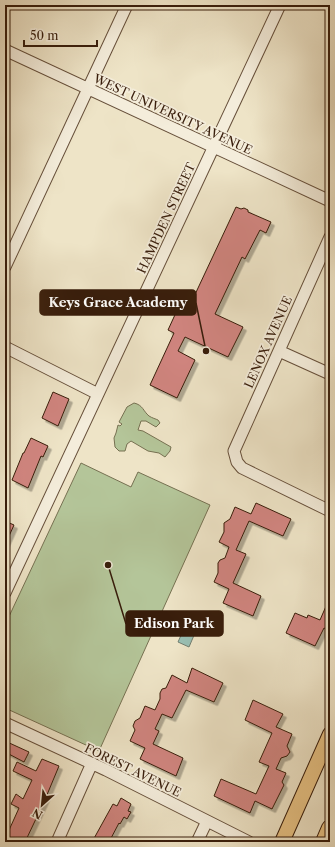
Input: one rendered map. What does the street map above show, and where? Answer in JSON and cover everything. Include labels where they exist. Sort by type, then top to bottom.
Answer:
[{"type":"highway","points":[[324,842],[330,828]]},
{"type":"main road","points":[[282,842],[330,734]]},
{"type":"street","points":[[5,267],[127,5]]},
{"type":"street","name":"HAMPDEN STREET","points":[[5,593],[280,5]]},
{"type":"street","name":"WEST UNIVERSITY AVENUE","points":[[5,50],[330,201]]},
{"type":"street","name":"LENOX AVENUE","points":[[330,237],[234,450],[236,459],[242,468],[330,511]]},
{"type":"street","points":[[5,348],[98,394]]},
{"type":"street","points":[[279,351],[330,374]]},
{"type":"street","name":"FOREST AVENUE","points":[[5,723],[92,764],[249,842]]},
{"type":"street","points":[[57,842],[92,764]]},
{"type":"street","points":[[198,842],[207,821]]},
{"type":"green space","points":[[134,403],[139,405],[149,416],[158,420],[160,423],[156,427],[146,421],[141,421],[138,430],[143,431],[171,447],[170,451],[165,457],[159,453],[148,451],[131,441],[127,444],[125,451],[119,451],[115,447],[114,438],[118,425],[120,426],[122,424],[119,422],[127,407]]},
{"type":"green space","points":[[81,463],[131,487],[138,472],[210,505],[99,751],[5,708],[5,625]]},
{"type":"water","points":[[187,622],[198,626],[189,647],[178,642]]},
{"type":"building","points":[[236,207],[241,209],[244,208],[248,210],[248,212],[271,222],[266,233],[260,230],[245,259],[242,257],[215,314],[243,327],[228,357],[185,337],[178,351],[195,360],[177,398],[150,385],[174,333],[168,330],[182,299],[191,303]]},
{"type":"building","points":[[53,392],[69,399],[58,426],[42,418]]},
{"type":"building","points":[[31,438],[48,446],[43,457],[41,456],[28,488],[12,480]]},
{"type":"building","points":[[256,503],[291,519],[283,536],[249,521],[236,550],[246,554],[233,583],[261,596],[253,616],[223,603],[229,589],[214,582],[218,573],[218,563],[220,560],[225,558],[229,547],[219,542],[224,532],[224,523],[230,519],[235,507],[251,514]]},
{"type":"building","points":[[5,521],[14,525],[5,545]]},
{"type":"building","points":[[330,597],[330,631],[324,628],[315,646],[286,633],[295,613],[307,618],[308,615],[320,620]]},
{"type":"building","points":[[192,668],[223,683],[214,702],[186,690],[172,718],[162,714],[155,729],[159,731],[153,744],[183,758],[176,776],[140,759],[145,748],[130,741],[135,730],[133,726],[135,721],[140,718],[145,706],[155,710],[160,699],[160,693],[162,689],[166,688],[172,675],[187,683]]},
{"type":"building","points":[[253,700],[283,714],[276,727],[292,734],[287,746],[290,752],[287,756],[281,758],[276,769],[286,773],[282,782],[284,785],[272,809],[255,801],[250,813],[214,796],[221,779],[256,794],[269,766],[259,762],[272,733],[245,720]]},
{"type":"building","points":[[5,741],[29,752],[24,762],[5,752]]},
{"type":"building","points":[[42,759],[59,766],[44,802],[25,842],[5,842],[19,808],[11,804],[16,794],[23,799],[32,780],[13,771],[17,762],[36,771]]},
{"type":"building","points":[[121,798],[131,804],[128,811],[131,812],[127,819],[124,817],[120,824],[119,823],[109,842],[92,842],[113,804],[117,806]]},
{"type":"place","name":"Keys Grace Academy","points":[[206,351]]},
{"type":"place","name":"Edison Park","points":[[108,565]]}]
